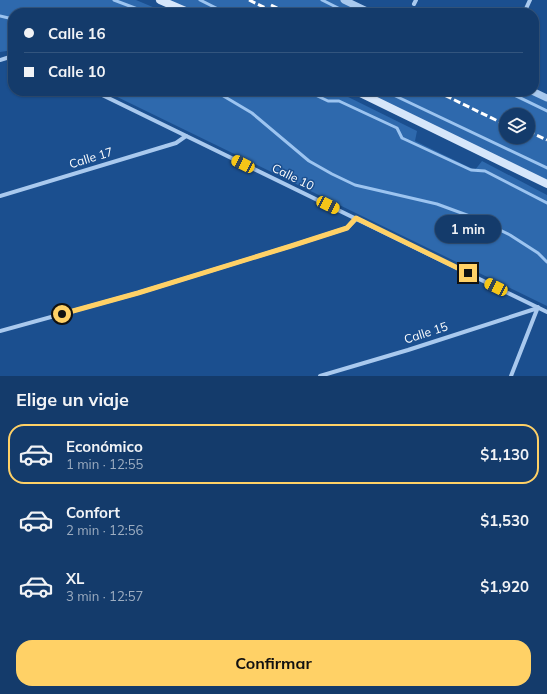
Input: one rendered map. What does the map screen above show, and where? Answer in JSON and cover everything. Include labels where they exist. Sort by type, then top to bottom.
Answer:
[{"type":"main road","points":[[160,0],[178,8]]},
{"type":"main road","points":[[366,96],[547,184]]},
{"type":"street","points":[[344,0],[361,8]]},
{"type":"street","name":"Calle 10","points":[[104,96],[547,312]]},
{"type":"street","name":"Calle 17","points":[[0,196],[176,143],[186,136]]},
{"type":"street","points":[[0,331],[138,293],[291,246],[347,228],[356,218]]},
{"type":"street","points":[[510,376],[538,307]]},
{"type":"street","name":"Calle 15","points":[[320,376],[408,350],[538,307]]},
{"type":"shaded area","points":[[0,0],[136,0],[155,8],[8,8],[8,51],[0,52]]},
{"type":"shaded area","points":[[160,0],[344,0],[361,8],[178,8]]},
{"type":"shaded area","points":[[539,94],[547,98],[547,184],[366,96],[539,96]]},
{"type":"shaded area","points":[[115,96],[346,96],[417,131],[415,141],[475,170],[482,161],[547,195],[547,306]]},
{"type":"waterway","points":[[114,0],[135,8]]},
{"type":"waterway","points":[[200,0],[216,8]]},
{"type":"waterway","points":[[322,0],[338,8]]},
{"type":"waterway","points":[[0,16],[8,18]]},
{"type":"waterway","points":[[223,96],[252,113],[309,161],[332,174],[355,185],[437,204],[475,218],[510,235],[538,253],[547,262]]},
{"type":"waterway","points":[[318,96],[328,101],[339,101],[397,128],[402,138],[471,170],[485,171],[547,203]]},
{"type":"waterway","points":[[396,96],[547,168]]},
{"type":"waterway","points":[[516,96],[547,111]]},
{"type":"railway","points":[[249,0],[266,8]]},
{"type":"railway","points":[[271,5],[277,8]]},
{"type":"railway","points":[[446,96],[499,122]]},
{"type":"railway","points":[[535,134],[547,140]]},
{"type":"route","points":[[62,314],[138,293],[347,228],[356,218],[468,273]]}]
